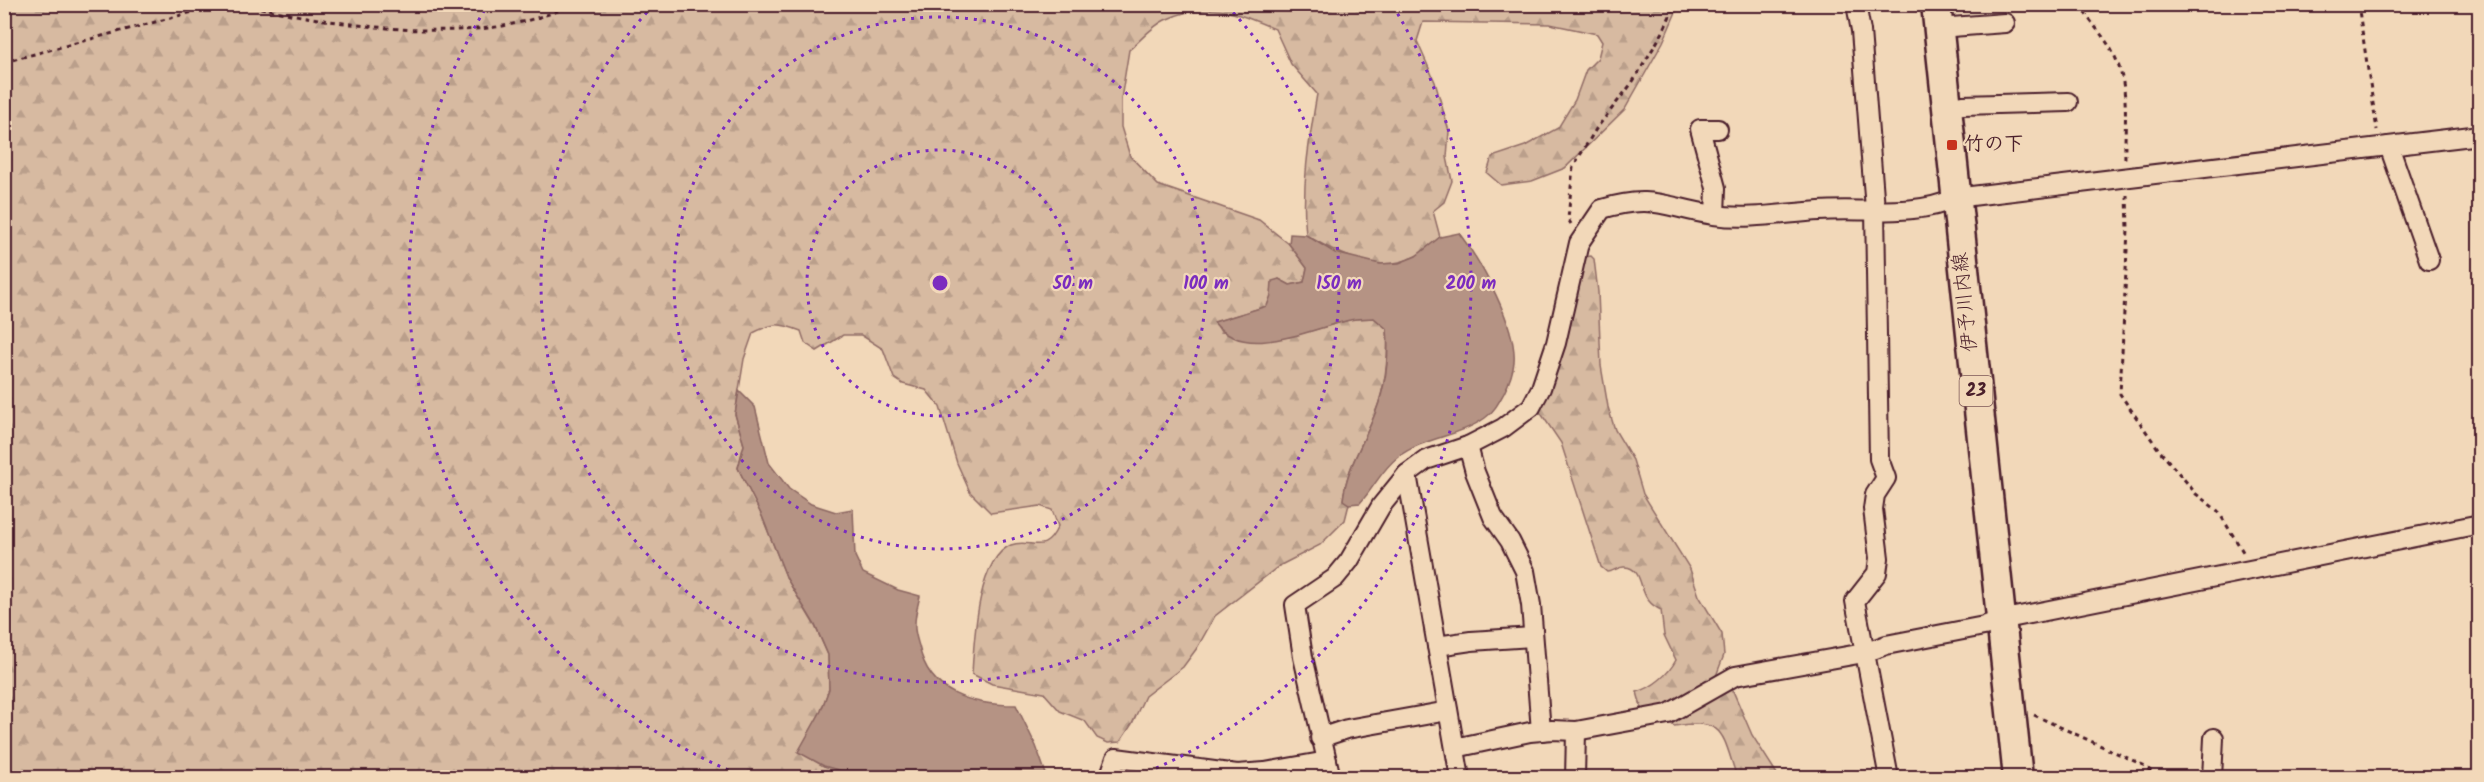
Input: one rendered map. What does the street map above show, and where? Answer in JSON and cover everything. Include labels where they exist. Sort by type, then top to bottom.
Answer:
[{"type":"main road","name":"伊予川内線","points":[[1937,16],[2018,777]]},
{"type":"street","points":[[1856,4],[1862,31],[1875,209],[1879,459],[1886,478],[1875,495],[1873,509],[1879,558],[1877,573],[1855,601],[1889,777]]},
{"type":"street","points":[[1937,16],[2005,23]]},
{"type":"street","points":[[1946,108],[1963,105],[2068,102]]},
{"type":"street","points":[[1715,215],[1716,188],[1700,129],[1718,129]]},
{"type":"street","points":[[1109,777],[1116,758],[1237,776],[1265,772],[1329,769],[1303,657],[1295,605],[1335,578],[1348,561],[1381,506],[1407,474],[1426,460],[1468,446],[1503,428],[1531,407],[1542,388],[1556,343],[1579,243],[1602,209],[1639,200],[1656,201],[1715,215],[1760,216],[1821,210],[1918,208],[1942,205],[1956,198],[2125,176],[2480,135]]},
{"type":"street","points":[[2384,147],[2429,260]]},
{"type":"street","points":[[1468,446],[1481,490],[1493,517],[1510,541],[1526,571],[1541,730]]},
{"type":"street","points":[[1407,474],[1460,777]]},
{"type":"street","points":[[1455,748],[1541,730],[1576,731],[1668,714],[1735,676],[1864,653],[1887,645],[1984,626],[2000,620],[2480,524]]},
{"type":"street","points":[[1437,646],[1471,641],[1533,637]]},
{"type":"street","points":[[1320,738],[1347,729],[1448,711]]},
{"type":"street","points":[[1575,777],[1576,731]]},
{"type":"street","points":[[2212,777],[2214,738]]},
{"type":"path","points":[[4,62],[223,4]]},
{"type":"path","points":[[243,4],[305,18],[426,31],[490,28],[544,16],[576,4]]},
{"type":"path","points":[[1579,243],[1568,219],[1573,167],[1596,129],[1632,83],[1663,32],[1675,4]]},
{"type":"path","points":[[2080,4],[2094,29],[2114,54],[2126,101],[2125,176],[2128,229],[2120,394],[2180,476],[2196,494],[2218,511],[2257,570]]},
{"type":"path","points":[[2358,4],[2384,147]]},
{"type":"path","points":[[2011,714],[2029,713],[2145,766],[2158,777]]},
{"type":"green space","points":[[5,5],[1679,5],[1663,42],[1625,109],[1565,168],[1532,181],[1501,185],[1487,173],[1492,157],[1525,146],[1558,128],[1575,100],[1586,70],[1598,58],[1602,42],[1597,34],[1550,24],[1423,22],[1417,41],[1435,82],[1449,131],[1447,157],[1452,181],[1444,202],[1433,211],[1440,237],[1414,257],[1386,264],[1358,260],[1306,235],[1305,182],[1317,94],[1291,64],[1275,29],[1234,13],[1194,11],[1180,14],[1160,23],[1129,50],[1121,99],[1121,127],[1130,156],[1158,185],[1259,220],[1289,244],[1307,268],[1304,282],[1290,285],[1279,279],[1267,306],[1215,322],[1221,332],[1289,337],[1352,319],[1374,318],[1387,329],[1387,353],[1380,399],[1347,479],[1343,500],[1349,504],[1345,520],[1320,545],[1279,566],[1215,616],[1183,667],[1145,696],[1132,724],[1120,742],[1108,743],[1097,738],[1085,721],[1060,711],[1044,693],[992,684],[972,674],[976,623],[984,584],[991,567],[1000,553],[1011,545],[1042,544],[1048,541],[1058,526],[1052,510],[1040,506],[991,513],[970,492],[957,463],[940,407],[926,390],[903,384],[894,378],[883,349],[861,335],[843,335],[817,351],[805,343],[801,331],[777,325],[753,333],[744,359],[735,414],[744,445],[738,468],[762,516],[787,579],[815,626],[828,655],[829,689],[821,711],[799,752],[824,766],[845,772],[851,777],[5,778]]},
{"type":"green space","points":[[1591,256],[1594,259],[1598,292],[1601,366],[1608,407],[1615,430],[1633,460],[1643,494],[1690,569],[1699,596],[1722,634],[1724,655],[1716,676],[1666,705],[1642,710],[1637,692],[1660,680],[1676,660],[1664,635],[1661,610],[1646,597],[1638,576],[1631,568],[1623,567],[1607,572],[1601,567],[1561,443],[1538,409],[1580,268],[1585,257]]},
{"type":"green space","points":[[1728,690],[1733,691],[1752,735],[1779,777],[1737,777],[1724,740],[1713,727],[1704,724],[1674,726],[1670,723],[1671,718]]},
{"type":"shaded area","points":[[1459,233],[1487,277],[1504,313],[1513,347],[1514,362],[1509,382],[1494,410],[1488,416],[1464,429],[1408,450],[1387,468],[1360,503],[1349,504],[1343,500],[1347,479],[1368,431],[1383,387],[1388,353],[1387,329],[1374,318],[1356,319],[1298,335],[1260,341],[1242,340],[1227,334],[1214,322],[1267,306],[1272,281],[1279,279],[1290,285],[1304,282],[1307,268],[1289,244],[1290,234],[1306,235],[1335,253],[1380,264],[1399,263],[1416,256],[1440,237]]},
{"type":"shaded area","points":[[739,391],[755,407],[769,463],[789,489],[811,504],[836,512],[853,509],[855,556],[863,573],[898,590],[920,596],[915,617],[915,632],[924,663],[932,676],[955,694],[969,699],[984,703],[1016,705],[1036,746],[1047,777],[851,777],[845,772],[824,766],[798,752],[821,711],[829,689],[828,655],[815,625],[787,579],[762,516],[738,468],[744,445],[735,414]]},
{"type":"place","name":"竹の下","points":[[1952,145]]}]
